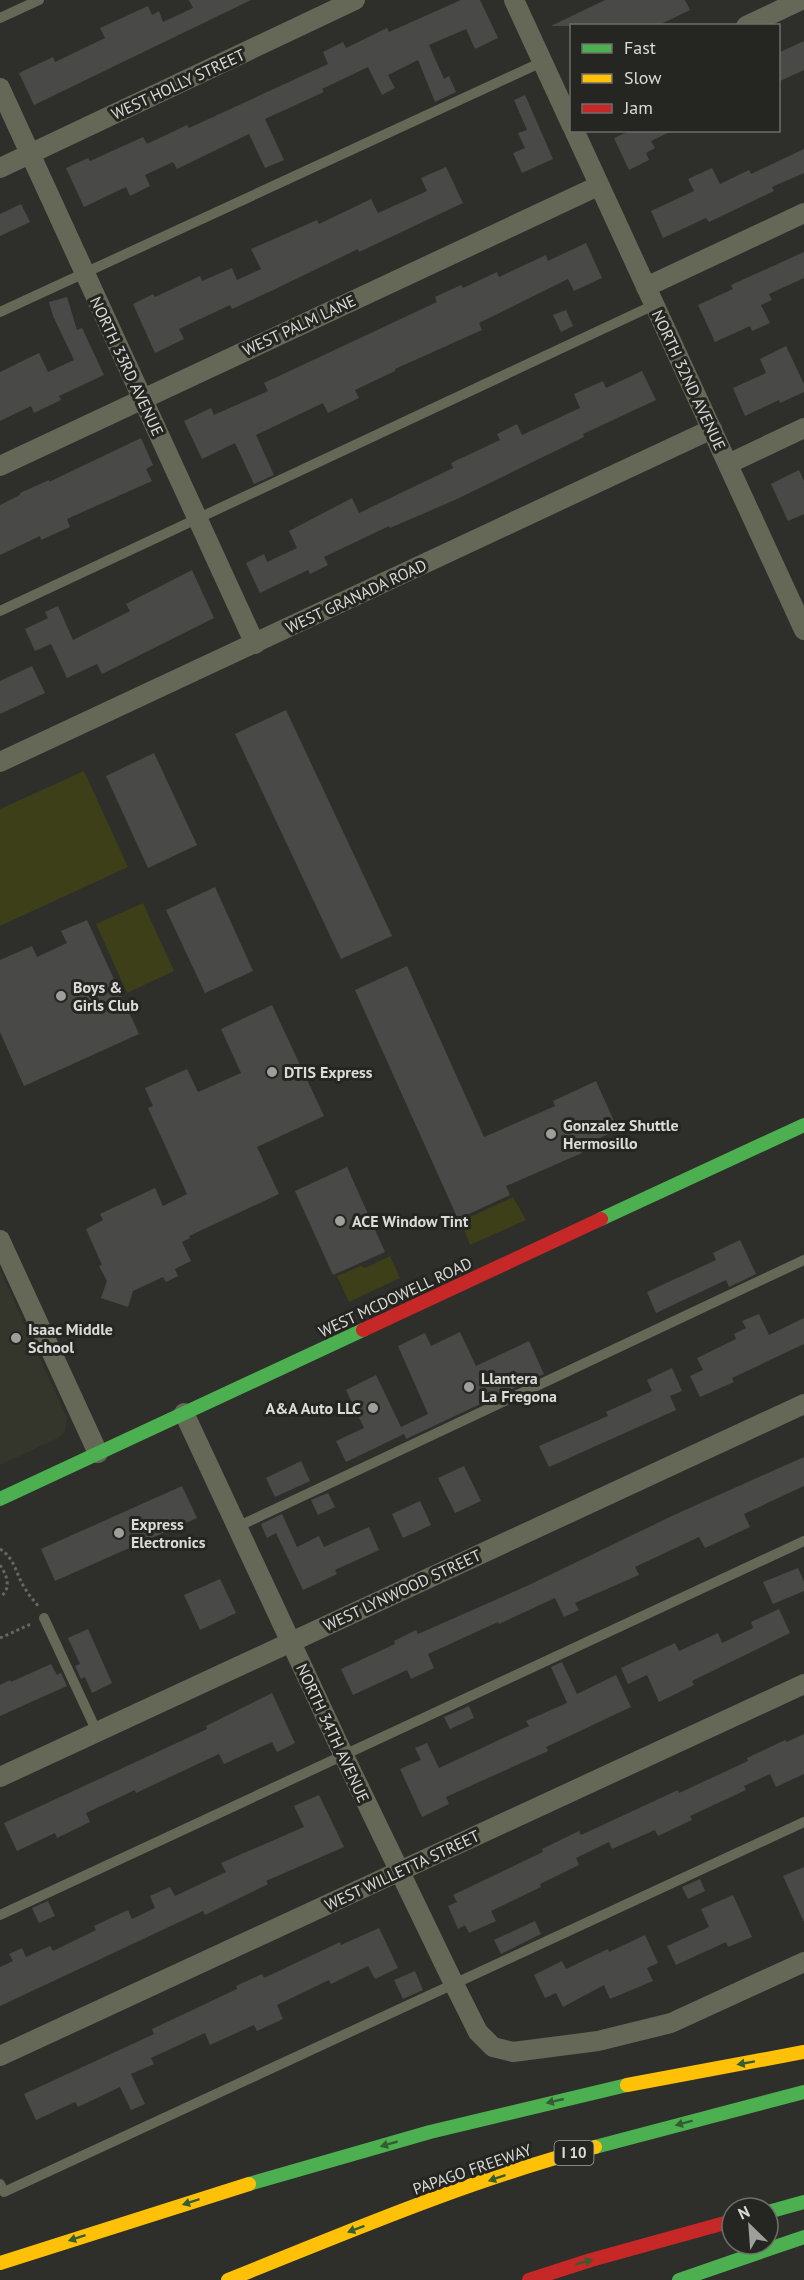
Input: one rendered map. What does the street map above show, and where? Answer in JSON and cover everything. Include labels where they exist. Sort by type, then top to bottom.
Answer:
[{"type":"main road","name":"WEST MCDOWELL ROAD","points":[[0,1499],[804,1125]]},
{"type":"main road","points":[[0,2263],[247,2184],[445,2128],[577,2096],[804,2052]]},
{"type":"main road","name":"PAPAGO FREEWAY","points":[[228,2280],[410,2208],[560,2156],[804,2092]]},
{"type":"main road","points":[[780,2209],[804,2202]]},
{"type":"main road","points":[[529,2280],[591,2260],[720,2224]]},
{"type":"main road","points":[[678,2280],[804,2237]]},
{"type":"street","name":"WEST HOLLY STREET","points":[[0,168],[355,0]]},
{"type":"street","points":[[514,0],[569,114]]},
{"type":"street","points":[[750,24],[801,0]]},
{"type":"street","name":"NORTH 33RD AVENUE","points":[[0,88],[255,644]]},
{"type":"street","name":"NORTH 32ND AVENUE","points":[[575,132],[804,630]]},
{"type":"street","name":"WEST PALM LANE","points":[[0,466],[598,186]]},
{"type":"street","points":[[650,296],[804,213]]},
{"type":"street","points":[[728,464],[804,428]]},
{"type":"street","name":"WEST GRANADA ROAD","points":[[0,762],[712,429]]},
{"type":"street","points":[[0,1240],[98,1453]]},
{"type":"street","name":"WEST LYNWOOD STREET","points":[[0,1777],[804,1404]]},
{"type":"street","name":"NORTH 34TH AVENUE","points":[[184,1413],[290,1642],[454,1984],[478,2032],[493,2047],[513,2052],[598,2041],[671,2023],[804,1962]]},
{"type":"street","name":"WEST WILLETTA STREET","points":[[0,2056],[804,1684]]},
{"type":"lane","points":[[0,18],[39,0]]},
{"type":"lane","points":[[0,312],[542,62]]},
{"type":"lane","points":[[0,611],[197,518],[650,296]]},
{"type":"lane","points":[[237,1527],[804,1260]]},
{"type":"lane","points":[[0,1915],[804,1541]]},
{"type":"lane","points":[[44,1618],[97,1732]]},
{"type":"lane","points":[[0,2184],[4,2192],[804,1822]]},
{"type":"path","points":[[0,1549],[12,1560],[20,1574],[24,1589],[44,1618],[0,1638]]},
{"type":"path","points":[[0,1565],[6,1573],[8,1586],[6,1593],[0,1597]]},
{"type":"shaded area","name":"Isaac Middle School","points":[[0,1270],[67,1418],[65,1431],[58,1438],[0,1465]]},
{"type":"green space","points":[[84,771],[128,867],[0,926],[0,809]]},
{"type":"green space","points":[[143,903],[174,971],[127,993],[96,924]]},
{"type":"green space","points":[[513,1197],[526,1220],[470,1245],[461,1221]]},
{"type":"green space","points":[[390,1256],[400,1278],[349,1302],[337,1276],[361,1266],[365,1268]]},
{"type":"building","points":[[189,0],[251,0],[34,105],[19,73],[53,57],[55,62],[105,38],[100,28],[148,6],[152,15],[159,11],[163,22],[193,8]]},
{"type":"building","points":[[461,0],[480,0],[498,38],[475,49],[466,29],[429,45],[444,79],[449,76],[456,92],[435,102],[418,60],[388,75],[395,88],[382,95],[368,67],[322,89],[324,92],[265,119],[284,160],[265,168],[249,134],[177,169],[173,162],[145,175],[150,186],[130,196],[126,187],[84,207],[66,168],[88,158],[90,161],[143,137],[147,144],[187,125],[189,128],[328,64],[323,52],[343,42],[346,48],[387,28],[389,32]]},
{"type":"building","points":[[605,0],[685,0],[690,10],[661,24],[551,26]]},
{"type":"building","points":[[804,41],[804,70],[780,81],[780,52]]},
{"type":"building","points":[[525,95],[553,159],[522,173],[513,153],[525,148],[518,133],[527,130],[514,100]]},
{"type":"building","points":[[628,132],[670,132],[651,141],[655,148],[646,153],[649,160],[629,170],[614,138]]},
{"type":"building","points":[[804,149],[804,173],[772,187],[774,191],[709,222],[706,218],[663,238],[651,211],[694,191],[688,179],[712,168],[720,184],[749,170],[751,174]]},
{"type":"building","points":[[446,167],[463,203],[359,252],[358,249],[232,309],[230,305],[179,329],[184,339],[155,353],[133,304],[153,294],[155,297],[200,276],[202,281],[232,268],[237,280],[261,269],[251,249],[317,220],[319,224],[371,199],[378,213],[427,191],[421,178]]},
{"type":"building","points":[[21,204],[30,222],[0,236],[0,214]]},
{"type":"building","points":[[586,243],[602,278],[574,291],[568,279],[479,323],[482,330],[395,369],[355,390],[359,398],[328,413],[323,403],[256,435],[274,475],[254,484],[235,443],[202,459],[184,421],[211,408],[214,415],[268,391],[264,383],[437,302],[435,297],[461,285],[463,288],[497,272],[499,277],[546,255],[548,261]]},
{"type":"building","points":[[804,252],[804,278],[769,294],[772,300],[761,305],[770,323],[752,331],[750,326],[715,342],[698,305],[733,289],[731,285]]},
{"type":"building","points":[[67,297],[77,330],[82,328],[104,375],[59,396],[61,400],[34,413],[31,406],[0,421],[0,372],[39,353],[48,372],[74,360],[53,316],[49,302]]},
{"type":"building","points":[[566,310],[573,326],[561,332],[553,315]]},
{"type":"building","points":[[786,346],[804,384],[804,392],[780,403],[779,400],[745,416],[733,388],[766,373],[760,359]]},
{"type":"building","points":[[642,371],[656,400],[583,434],[584,437],[457,499],[390,528],[389,526],[324,557],[328,565],[310,574],[308,570],[260,593],[246,563],[264,554],[267,562],[297,548],[289,531],[352,498],[359,513],[453,468],[451,463],[500,440],[497,434],[517,424],[522,435],[580,408],[574,394],[603,381],[606,388]]},
{"type":"building","points":[[141,438],[153,465],[146,469],[152,481],[67,519],[70,527],[41,540],[40,536],[0,555],[0,505],[20,493],[49,480],[49,482]]},
{"type":"building","points":[[799,470],[804,481],[804,514],[788,521],[771,484]]},
{"type":"building","points":[[192,570],[214,618],[102,674],[97,664],[67,678],[51,644],[35,651],[25,629],[48,618],[45,612],[58,606],[73,640],[130,611],[126,604]]},
{"type":"building","points":[[32,666],[45,693],[0,714],[0,681]]},
{"type":"building","points":[[286,710],[392,936],[341,959],[235,734]]},
{"type":"building","points":[[154,753],[197,845],[148,868],[106,776]]},
{"type":"building","points":[[215,887],[253,971],[205,993],[166,910]]},
{"type":"building","name":"Boys & Girls Club","points":[[87,920],[139,1034],[24,1086],[0,1032],[0,960],[32,946],[37,957],[67,943],[61,931]]},
{"type":"building","points":[[407,966],[484,1137],[555,1106],[553,1101],[596,1081],[618,1130],[579,1147],[582,1153],[506,1186],[510,1195],[458,1219],[355,990]]},
{"type":"building","points":[[272,1005],[324,1116],[257,1147],[279,1194],[189,1236],[190,1238],[182,1242],[191,1261],[175,1269],[178,1276],[166,1282],[163,1277],[133,1291],[128,1307],[101,1298],[107,1281],[99,1266],[102,1265],[86,1229],[103,1220],[100,1214],[155,1188],[163,1206],[187,1194],[148,1108],[153,1106],[145,1088],[187,1069],[198,1092],[241,1073],[221,1029]]},
{"type":"building","name":"ACE Window Tint","points":[[347,1167],[385,1252],[333,1275],[295,1191]]},
{"type":"building","points":[[740,1240],[756,1274],[729,1287],[726,1280],[656,1313],[647,1292],[716,1260],[713,1253]]},
{"type":"building","points":[[759,1314],[769,1335],[804,1318],[804,1344],[732,1378],[734,1382],[700,1397],[690,1376],[703,1370],[697,1358],[736,1339],[734,1334],[746,1328],[742,1321]]},
{"type":"building","name":"Llantera La Fregona","points":[[460,1332],[476,1366],[529,1341],[544,1374],[406,1439],[404,1434],[346,1462],[336,1441],[364,1428],[346,1390],[376,1375],[401,1427],[428,1414],[398,1346],[425,1333],[431,1346]]},
{"type":"building","points":[[672,1368],[682,1391],[670,1396],[676,1410],[549,1467],[539,1446],[608,1416],[606,1412],[652,1391],[647,1380]]},
{"type":"building","points":[[804,1457],[804,1486],[744,1514],[750,1527],[705,1548],[699,1537],[635,1567],[639,1575],[575,1603],[579,1610],[564,1617],[555,1598],[499,1624],[498,1622],[428,1654],[434,1668],[411,1679],[407,1670],[353,1695],[341,1669],[395,1644],[394,1641],[416,1630],[418,1634],[529,1585],[674,1515]]},
{"type":"building","points":[[301,1461],[310,1481],[275,1497],[266,1478]]},
{"type":"building","points":[[464,1466],[481,1501],[455,1513],[438,1478]]},
{"type":"building","name":"Express Electronics","points":[[182,1486],[197,1518],[55,1581],[41,1549]]},
{"type":"building","points":[[328,1493],[335,1507],[318,1515],[311,1500]]},
{"type":"building","points":[[420,1501],[431,1525],[403,1538],[392,1514]]},
{"type":"building","points":[[282,1514],[297,1547],[319,1536],[324,1547],[369,1527],[379,1550],[335,1570],[337,1574],[303,1590],[276,1533],[267,1538],[261,1524]]},
{"type":"building","points":[[798,1568],[804,1582],[804,1591],[773,1604],[763,1582]]},
{"type":"building","points":[[220,1579],[236,1613],[200,1630],[184,1595]]},
{"type":"building","points":[[779,1609],[790,1633],[692,1681],[694,1685],[659,1702],[647,1675],[628,1684],[621,1668],[675,1643],[679,1651],[718,1633],[722,1643],[753,1628],[751,1622]]},
{"type":"building","points":[[88,1629],[112,1683],[92,1693],[85,1677],[81,1679],[75,1666],[80,1664],[68,1638]]},
{"type":"building","points":[[562,1662],[577,1694],[616,1675],[631,1707],[546,1747],[548,1751],[446,1797],[449,1804],[422,1817],[400,1769],[421,1760],[415,1748],[427,1743],[439,1768],[529,1726],[526,1721],[567,1703],[551,1667]]},
{"type":"building","points":[[51,1664],[57,1675],[61,1673],[67,1686],[0,1716],[0,1685]]},
{"type":"building","points":[[272,1693],[295,1743],[277,1752],[272,1742],[224,1764],[219,1754],[136,1793],[135,1790],[86,1813],[90,1822],[57,1838],[55,1833],[17,1851],[4,1823],[207,1729],[206,1726]]},
{"type":"building","points":[[469,1706],[474,1718],[450,1729],[444,1717]]},
{"type":"building","points":[[804,1734],[804,1774],[776,1787],[770,1774],[744,1786],[746,1790],[690,1816],[692,1820],[658,1836],[655,1830],[612,1849],[609,1842],[576,1858],[579,1865],[540,1884],[541,1887],[491,1911],[496,1921],[469,1933],[465,1925],[458,1929],[448,1906],[457,1902],[453,1895],[543,1852],[542,1849],[579,1831],[581,1835],[678,1790],[679,1793],[748,1761],[747,1758],[785,1740],[787,1742]]},
{"type":"building","points":[[319,1795],[344,1847],[266,1881],[268,1884],[205,1915],[203,1911],[0,2006],[0,1967],[13,1961],[9,1954],[22,1948],[26,1957],[50,1946],[53,1951],[96,1930],[94,1926],[128,1910],[132,1919],[155,1908],[150,1896],[170,1887],[175,1896],[226,1872],[221,1863],[304,1827],[294,1806]]},
{"type":"building","points":[[804,1867],[804,1922],[783,1876]]},
{"type":"building","points":[[700,1879],[705,1891],[688,1899],[682,1887]]},
{"type":"building","points":[[733,1895],[752,1937],[728,1947],[726,1942],[676,1965],[667,1946],[709,1927],[701,1909]]},
{"type":"building","points":[[48,1901],[55,1916],[39,1923],[32,1908]]},
{"type":"building","points":[[535,1921],[541,1934],[501,1954],[494,1940]]},
{"type":"building","points":[[379,1928],[398,1968],[375,1979],[368,1966],[331,1984],[329,1980],[277,2005],[283,2019],[257,2031],[254,2025],[210,2045],[205,2033],[151,2058],[154,2064],[131,2074],[145,2104],[131,2110],[120,2087],[78,2107],[75,2102],[36,2120],[24,2094],[154,2034],[152,2029],[237,1989],[236,1986],[262,1974],[264,1978],[340,1942],[341,1945]]},
{"type":"building","points":[[645,1935],[658,1963],[647,1968],[653,1981],[610,1999],[604,1985],[563,2007],[556,1993],[545,1998],[534,1975],[562,1961],[566,1969]]},
{"type":"building","points":[[415,1971],[423,1990],[403,1999],[394,1980]]},
{"type":"traffic: fast","points":[[601,1219],[804,1125]]},
{"type":"traffic: fast","points":[[0,1499],[363,1330]]},
{"type":"traffic: fast","points":[[249,2184],[430,2132],[627,2085]]},
{"type":"traffic: fast","points":[[595,2147],[804,2092]]},
{"type":"traffic: fast","points":[[780,2209],[804,2202]]},
{"type":"traffic: fast","points":[[679,2280],[804,2237]]},
{"type":"traffic: slow","points":[[627,2085],[804,2052]]},
{"type":"traffic: slow","points":[[228,2280],[455,2191],[595,2147]]},
{"type":"traffic: slow","points":[[0,2263],[249,2184]]},
{"type":"traffic: jam","points":[[363,1330],[601,1219]]},
{"type":"traffic: jam","points":[[529,2280],[591,2260],[720,2224]]},
{"type":"place","name":"Boys & Girls Club","points":[[61,996]]},
{"type":"place","name":"DTIS Express","points":[[272,1072]]},
{"type":"place","name":"Gonzalez Shuttle Hermosillo","points":[[551,1134]]},
{"type":"place","name":"ACE Window Tint","points":[[340,1221]]},
{"type":"place","name":"Isaac Middle School","points":[[16,1338]]},
{"type":"place","name":"Llantera La Fregona","points":[[469,1387]]},
{"type":"place","name":"A&A Auto LLC","points":[[373,1408]]},
{"type":"place","name":"Express Electronics","points":[[119,1533]]}]
